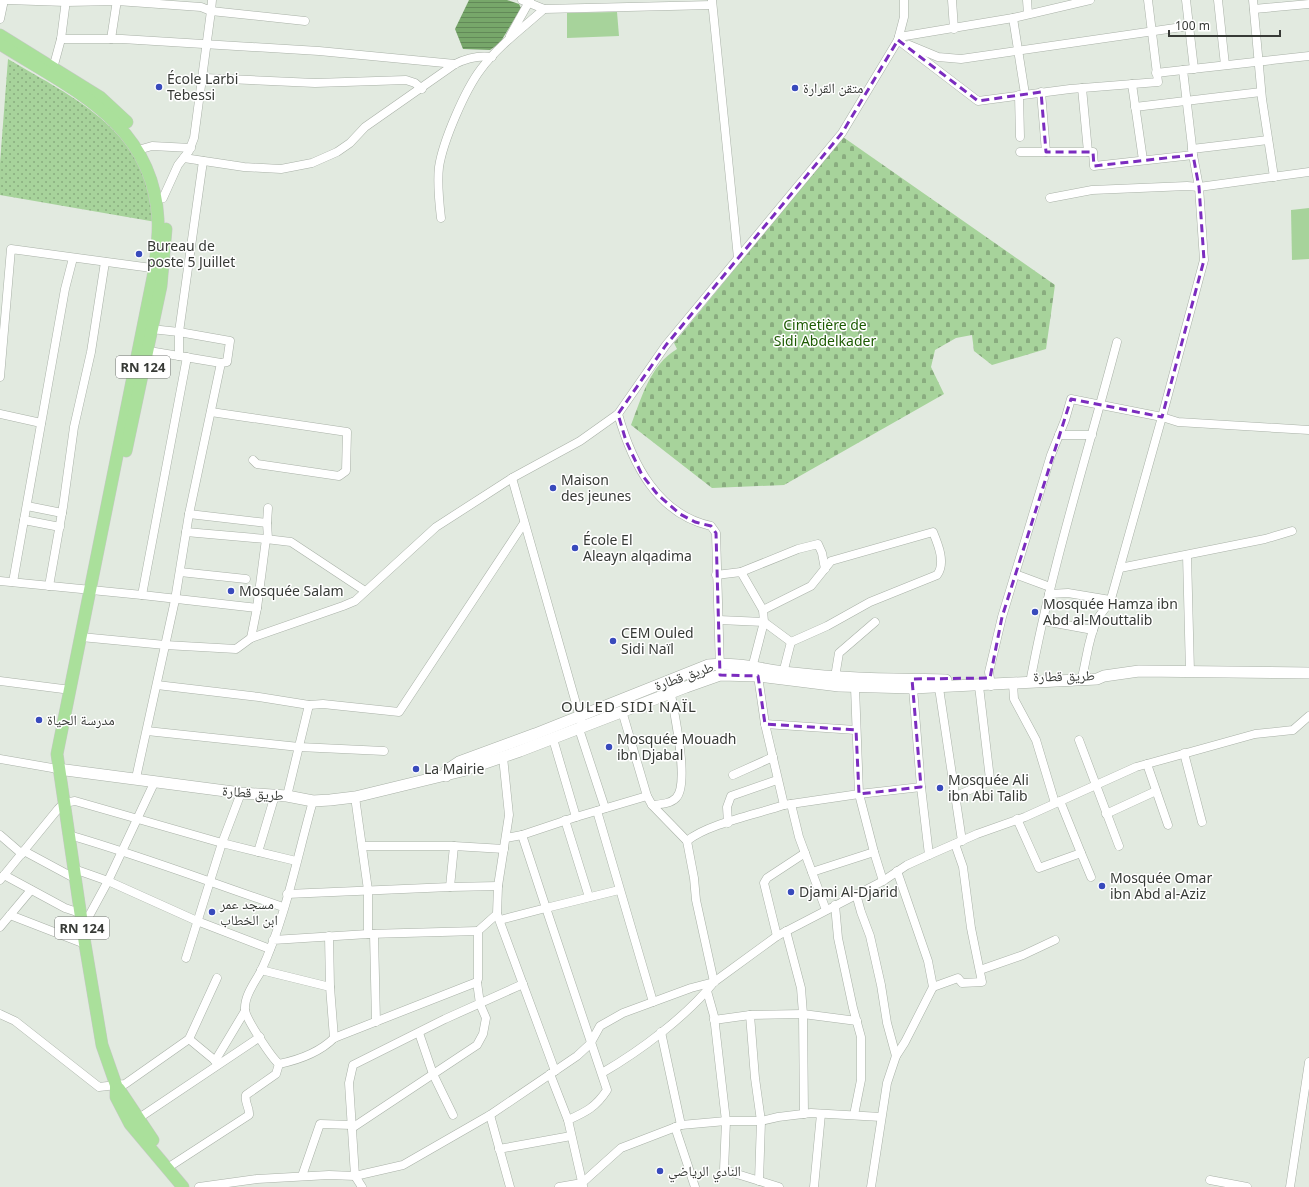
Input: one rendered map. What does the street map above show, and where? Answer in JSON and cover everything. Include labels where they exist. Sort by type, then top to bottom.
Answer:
[{"type":"main road","name":"RN 124","points":[[0,35],[52,72]]},
{"type":"main road","name":"RN 124","points":[[0,44],[52,72],[90,89],[110,105],[129,124],[141,148],[158,176],[163,198],[166,232],[85,637],[65,753],[58,769]]},
{"type":"main road","name":"RN 124","points":[[141,148],[156,199],[159,270],[152,329],[142,350]]},
{"type":"main road","name":"RN 124","points":[[85,637],[70,690],[58,751],[58,769],[75,874],[85,914],[85,944],[102,1045],[116,1085],[123,1093],[134,1121],[183,1187]]},
{"type":"main road","name":"طريق قطارة","points":[[446,776],[447,770],[459,762],[535,734],[701,668],[720,664],[754,673],[838,681],[947,680],[1013,684],[1030,680]]},
{"type":"main road","name":"طريق قطارة","points":[[838,681],[856,687],[940,688],[979,686],[990,682],[1084,677],[1096,674],[1104,676],[1139,672],[1309,674]]},
{"type":"main road","name":"طريق قطارة","points":[[58,769],[136,778],[241,793],[287,796],[313,801],[356,797],[446,776],[503,757],[720,675],[754,673]]},
{"type":"main road","name":"RN 124","points":[[134,1121],[189,1187]]},
{"type":"street","points":[[163,198],[178,165],[191,148],[194,138],[204,78],[212,0]]},
{"type":"street","points":[[567,0],[574,8]]},
{"type":"street","points":[[85,637],[165,645],[236,649],[251,638],[355,601],[436,527],[512,478],[580,441],[618,414],[666,345],[842,133],[899,38],[903,22],[904,0]]},
{"type":"street","points":[[952,0],[954,29]]},
{"type":"street","points":[[1027,0],[1028,14]]},
{"type":"street","points":[[899,38],[1013,18],[1090,0]]},
{"type":"street","points":[[899,38],[978,102],[1022,94],[1158,82],[1148,0]]},
{"type":"street","points":[[1186,0],[1194,69]]},
{"type":"street","points":[[1218,0],[1225,65]]},
{"type":"street","points":[[1253,0],[1262,92],[1274,177]]},
{"type":"street","points":[[52,72],[61,39],[66,1]]},
{"type":"street","points":[[111,39],[117,1]]},
{"type":"street","points":[[0,19],[3,3],[117,1],[201,7],[211,11],[305,21]]},
{"type":"street","points":[[507,41],[527,1],[544,9],[574,8],[584,4],[712,2],[738,258]]},
{"type":"street","points":[[1254,9],[1309,4]]},
{"type":"street","points":[[441,218],[438,192],[439,166],[468,90],[480,69],[507,41],[544,9]]},
{"type":"street","points":[[1013,18],[1019,51],[1022,94],[1020,136]]},
{"type":"street","points":[[899,38],[938,57],[961,59],[1152,30],[1189,26]]},
{"type":"street","points":[[61,39],[111,39],[207,46],[319,51],[455,64]]},
{"type":"street","points":[[1156,73],[1309,56]]},
{"type":"street","points":[[184,158],[244,168],[281,169],[312,162],[337,152],[350,143],[365,127],[422,89],[455,64],[467,58],[492,57]]},
{"type":"street","points":[[1084,677],[1093,630],[1099,616],[1108,607],[1120,568],[1204,260],[1200,187],[1192,152],[1183,70]]},
{"type":"street","points":[[204,78],[315,83],[393,79],[406,80],[415,83],[422,89]]},
{"type":"street","points":[[1132,84],[1143,160]]},
{"type":"street","points":[[1082,88],[1088,152]]},
{"type":"street","points":[[1041,92],[1046,152]]},
{"type":"street","points":[[1135,107],[1186,99],[1262,92]]},
{"type":"street","points":[[1020,152],[1093,152],[1094,166],[1143,160],[1268,140]]},
{"type":"street","points":[[141,148],[155,146],[191,148]]},
{"type":"street","points":[[178,356],[203,161]]},
{"type":"street","points":[[1050,198],[1092,190],[1187,186],[1200,187],[1309,172]]},
{"type":"street","points":[[0,377],[10,249],[159,270]]},
{"type":"street","points":[[13,582],[65,289],[73,258]]},
{"type":"street","points":[[49,586],[60,527],[74,427],[91,352],[105,262]]},
{"type":"street","points":[[142,350],[221,363],[227,362],[230,341],[180,332],[152,329]]},
{"type":"street","points":[[1030,680],[1067,519],[1101,405],[1117,342]]},
{"type":"street","points":[[142,595],[187,357]]},
{"type":"street","points":[[136,778],[175,600],[189,514],[221,363]]},
{"type":"street","points":[[990,682],[989,672],[995,644],[1015,574],[1071,399],[1162,417],[1178,422],[1309,430]]},
{"type":"street","points":[[211,412],[347,432],[346,471],[339,476],[257,464],[253,460]]},
{"type":"street","points":[[0,414],[41,423]]},
{"type":"street","points":[[618,414],[626,441],[642,476],[658,495],[680,514],[695,522],[711,526],[716,534],[720,675]]},
{"type":"street","points":[[1059,434],[1092,436]]},
{"type":"street","points":[[512,478],[579,716],[619,890],[653,1002]]},
{"type":"street","points":[[27,506],[62,512]]},
{"type":"street","points":[[251,638],[267,539],[268,508]]},
{"type":"street","points":[[189,514],[267,523]]},
{"type":"street","points":[[24,520],[60,527]]},
{"type":"street","points":[[157,686],[259,697],[309,705],[323,704],[399,712],[524,523]]},
{"type":"street","points":[[1120,568],[1187,555],[1292,531]]},
{"type":"street","points":[[186,532],[291,542],[365,591]]},
{"type":"street","points":[[763,610],[811,586],[831,561],[933,532],[940,549],[940,571],[937,575],[870,602],[827,626],[791,642]]},
{"type":"street","points":[[716,575],[741,572],[818,544],[822,552],[825,569]]},
{"type":"street","points":[[1187,555],[1190,672]]},
{"type":"street","points":[[180,572],[246,579]]},
{"type":"street","points":[[741,572],[763,610],[764,622],[754,673],[777,780],[826,910]]},
{"type":"street","points":[[1015,574],[1050,591],[1110,600]]},
{"type":"street","points":[[0,581],[257,608]]},
{"type":"street","points":[[719,620],[764,622],[791,642]]},
{"type":"street","points":[[1044,621],[1093,630]]},
{"type":"street","points":[[838,681],[836,671],[839,653],[875,622]]},
{"type":"street","points":[[783,676],[791,642]]},
{"type":"street","points":[[0,681],[70,690]]},
{"type":"street","points":[[1013,684],[1014,699],[1036,740],[1057,802],[1091,877]]},
{"type":"street","points":[[956,796],[988,782],[990,779],[979,686]]},
{"type":"street","points":[[856,687],[856,730],[859,794],[883,881]]},
{"type":"street","points":[[912,688],[929,855]]},
{"type":"street","points":[[933,987],[958,978],[962,983],[982,982],[971,928],[959,842],[956,796],[940,688]]},
{"type":"street","points":[[652,805],[667,804],[676,798],[680,790],[681,759],[671,694]]},
{"type":"street","points":[[287,796],[309,705]]},
{"type":"street","points":[[622,711],[652,805],[687,841],[694,878],[696,900],[714,982]]},
{"type":"street","points":[[602,1073],[661,1032],[714,982],[777,936],[883,881],[897,871],[959,842],[1018,820],[1095,785],[1147,764],[1255,734],[1293,730],[1309,716]]},
{"type":"street","points":[[766,724],[856,730]]},
{"type":"street","points":[[147,731],[299,747],[384,751]]},
{"type":"street","points":[[553,739],[576,817]]},
{"type":"street","points":[[1079,740],[1119,846]]},
{"type":"street","points":[[1184,753],[1202,822]]},
{"type":"street","points":[[503,757],[509,804],[506,838],[498,886],[499,917],[553,1072],[568,1120],[583,1185]]},
{"type":"street","points":[[733,775],[773,757]]},
{"type":"street","points":[[0,759],[58,769]]},
{"type":"street","points":[[1147,764],[1168,825]]},
{"type":"street","points":[[728,823],[727,807],[731,796],[777,780]]},
{"type":"street","points":[[155,781],[136,820],[108,882],[85,914],[65,908],[2,877],[64,803],[75,801],[136,820],[296,861]]},
{"type":"street","points":[[687,841],[694,835],[787,804],[921,787]]},
{"type":"street","points":[[1106,814],[1156,791]]},
{"type":"street","points":[[186,958],[222,843],[241,793]]},
{"type":"street","points":[[258,852],[275,795]]},
{"type":"street","points":[[506,838],[522,835],[566,820],[648,796]]},
{"type":"street","points":[[356,797],[364,846],[368,890],[376,1022]]},
{"type":"street","points":[[217,1063],[245,1011],[246,999],[270,949],[284,907],[313,801]]},
{"type":"street","points":[[566,820],[589,897]]},
{"type":"street","points":[[1018,820],[1039,868],[1081,853]]},
{"type":"street","points":[[0,835],[23,852],[75,874],[108,882],[197,921],[270,949]]},
{"type":"street","points":[[69,835],[123,850],[210,883],[284,907]]},
{"type":"street","points":[[522,835],[590,1044],[602,1073],[607,1090],[600,1102],[585,1112],[568,1120]]},
{"type":"street","points":[[364,846],[454,846],[504,849]]},
{"type":"street","points":[[450,887],[454,846]]},
{"type":"street","points":[[812,872],[874,852]]},
{"type":"street","points":[[777,936],[764,883],[766,878],[805,853]]},
{"type":"street","points":[[872,1187],[879,1145],[881,1116],[887,1083],[896,1056],[905,1042],[933,987],[928,961],[897,871]]},
{"type":"street","points":[[287,894],[498,886]]},
{"type":"street","points":[[0,926],[31,890]]},
{"type":"street","points":[[273,940],[371,934],[478,931],[499,917],[546,908],[619,890]]},
{"type":"street","points":[[856,894],[860,912],[870,936],[881,985],[887,1023],[896,1056]]},
{"type":"street","points":[[835,905],[838,938],[856,1021],[861,1037],[861,1080],[854,1115]]},
{"type":"street","points":[[10,915],[85,944]]},
{"type":"street","points":[[302,1176],[320,1124],[352,1126],[477,1045],[483,1034],[486,1018],[480,1004],[477,982],[478,931]]},
{"type":"street","points":[[786,931],[801,988],[803,1014],[804,1114]]},
{"type":"street","points":[[329,936],[330,986],[334,1038]]},
{"type":"street","points":[[980,970],[1023,955],[1055,940]]},
{"type":"street","points":[[261,970],[330,986]]},
{"type":"street","points":[[0,1014],[15,1021],[98,1087],[125,1084],[189,1039],[217,978]]},
{"type":"street","points":[[279,1064],[324,1048],[334,1038],[477,982]]},
{"type":"street","points":[[199,1187],[256,1179],[302,1176],[355,1176],[403,1165],[490,1115],[553,1072],[590,1044],[600,1026],[623,1013],[691,988],[714,982]]},
{"type":"street","points":[[362,1187],[355,1176],[349,1082],[353,1065],[419,1032],[523,984]]},
{"type":"street","points":[[706,991],[714,1020],[726,1121],[724,1170],[779,1187]]},
{"type":"street","points":[[245,1011],[271,1056],[279,1064]]},
{"type":"street","points":[[714,1020],[750,1015],[803,1014],[856,1021]]},
{"type":"street","points":[[750,1015],[755,1078],[761,1121],[759,1181]]},
{"type":"street","points":[[419,1032],[434,1074],[453,1115]]},
{"type":"street","points":[[661,1032],[678,1126],[695,1187]]},
{"type":"street","points":[[134,1121],[217,1063],[260,1037]]},
{"type":"street","points":[[189,1039],[217,1063]]},
{"type":"street","points":[[1290,1187],[1309,1062]]},
{"type":"street","points":[[172,1165],[249,1115],[250,1110],[245,1099],[246,1095],[276,1074],[279,1064]]},
{"type":"street","points":[[559,1187],[583,1185],[621,1148],[678,1126],[726,1121],[761,1121],[778,1117],[804,1114],[881,1116]]},
{"type":"street","points":[[814,1187],[821,1114]]},
{"type":"street","points":[[490,1115],[510,1187]]},
{"type":"street","points":[[499,1149],[571,1136]]},
{"type":"street","points":[[1210,1180],[1247,1187]]},
{"type":"highlighted area","points":[[898,40],[978,101],[1041,92],[1046,152],[1093,152],[1094,166],[1193,155],[1199,187],[1204,260],[1162,417],[1071,399],[1002,617],[990,678],[912,679],[921,787],[859,794],[856,730],[765,724],[758,676],[720,675],[716,533],[711,526],[695,522],[680,514],[658,495],[642,475],[626,441],[618,414],[666,345],[842,133]]},
{"type":"green space","points":[[617,12],[619,36],[567,38],[567,13]]},
{"type":"green space","points":[[8,59],[74,98],[113,130],[129,148],[142,170],[152,198],[156,222],[0,195],[0,163]]},
{"type":"green space","name":"Cimetière de Sidi Abdelkader","points":[[843,137],[1055,285],[1046,349],[992,365],[974,351],[972,335],[956,338],[935,350],[931,367],[944,394],[784,485],[712,488],[631,425],[643,393],[653,373],[668,356],[677,349],[674,343]]},
{"type":"green space","points":[[1309,208],[1309,259],[1292,260],[1291,210]]},
{"type":"shaded area","points":[[469,0],[507,0],[519,4],[521,8],[500,43],[490,50],[463,49],[455,29]]},
{"type":"place","name":"École Larbi Tebessi","points":[[159,87]]},
{"type":"place","name":"متقن القرارة","points":[[795,88]]},
{"type":"place","name":"Bureau de poste 5 Juillet","points":[[139,254]]},
{"type":"place","name":"Maison des jeunes","points":[[553,488]]},
{"type":"place","name":"École El Aleayn alqadima","points":[[575,548]]},
{"type":"place","name":"Mosquée Salam","points":[[231,591]]},
{"type":"place","name":"Mosquée Hamza ibn Abd al-Mouttalib","points":[[1035,612]]},
{"type":"place","name":"CEM Ouled Sidi Naïl","points":[[613,641]]},
{"type":"place","name":"مدرسة الحياة","points":[[39,720]]},
{"type":"place","name":"Mosquée Mouadh ibn Djabal","points":[[609,747]]},
{"type":"place","name":"La Mairie","points":[[416,769]]},
{"type":"place","name":"Mosquée Ali ibn Abi Talib","points":[[940,788]]},
{"type":"place","name":"Mosquée Omar ibn Abd al-Aziz","points":[[1102,886]]},
{"type":"place","name":"Djami Al-Djarid","points":[[791,892]]},
{"type":"place","name":"مسجد عمر ابن الخطاب","points":[[212,912]]},
{"type":"place","name":"النادي الرياضي","points":[[660,1171]]},
{"type":"district","name":"OULED SIDI NAÏL","points":[[629,707]]}]
